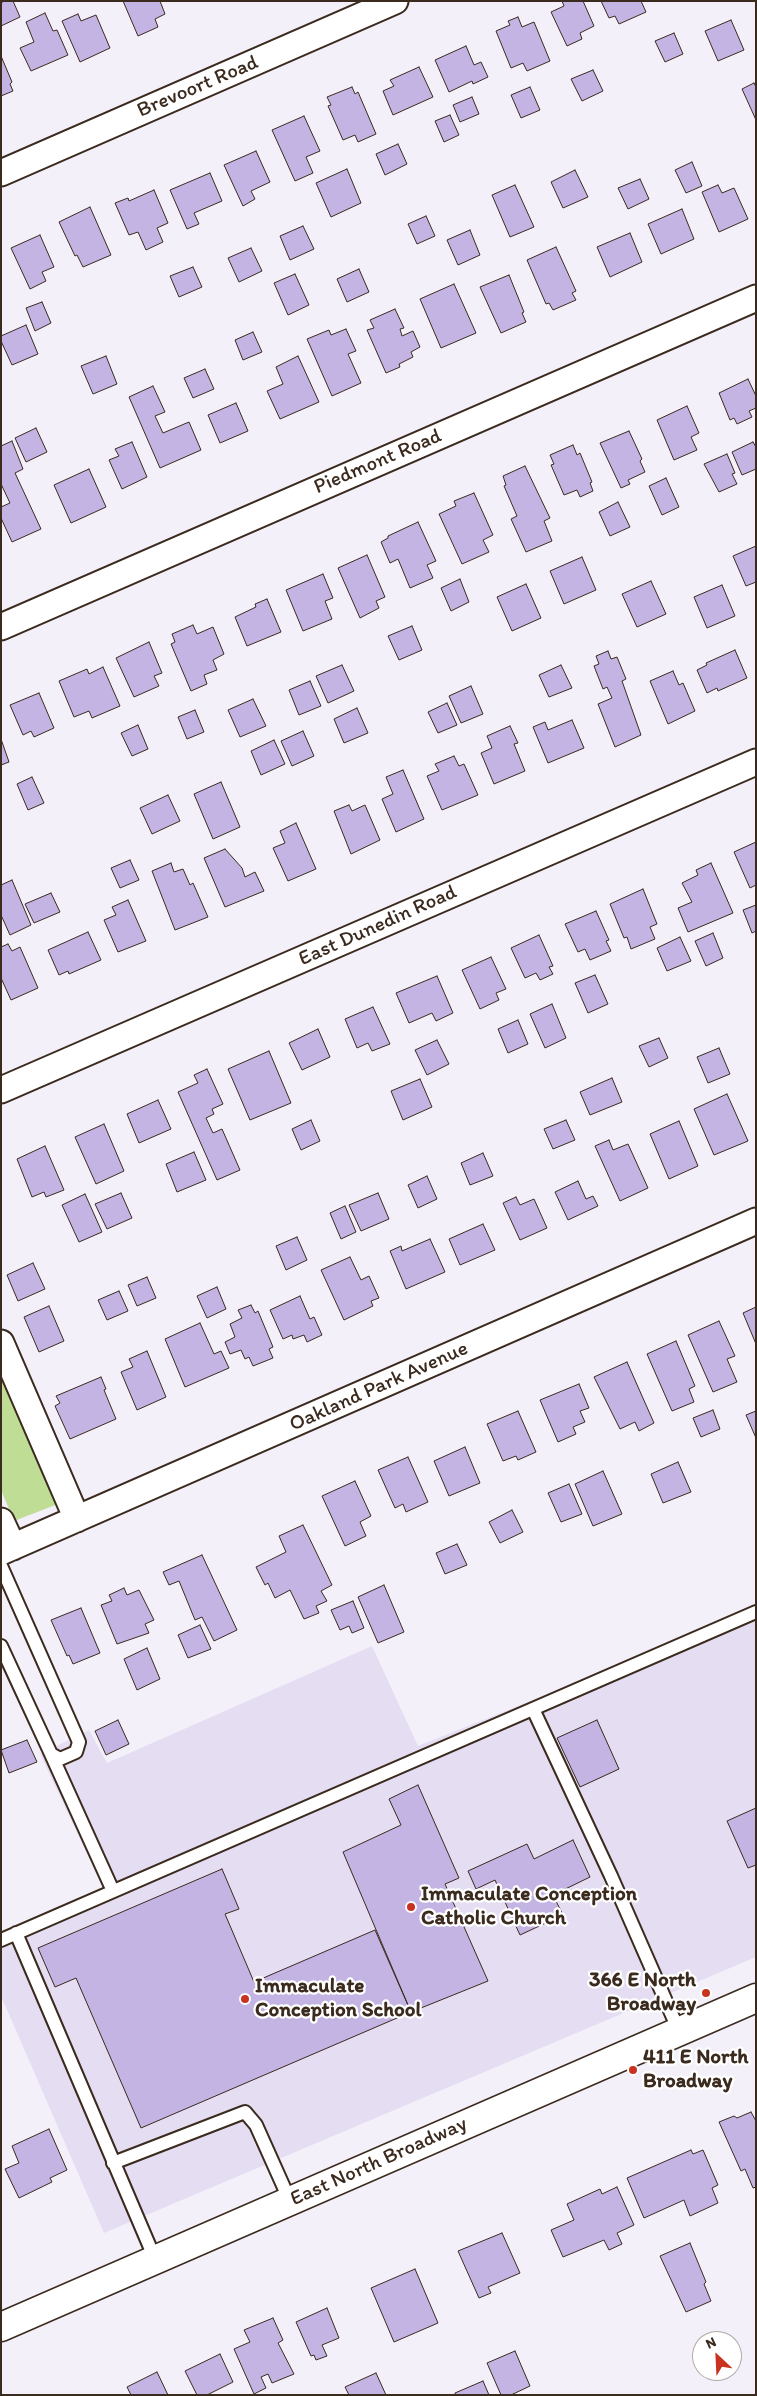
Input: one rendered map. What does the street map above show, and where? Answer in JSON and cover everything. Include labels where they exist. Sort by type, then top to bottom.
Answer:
[{"type":"main road","name":"East North Broadway","points":[[1,2327],[756,1998]]},
{"type":"street","name":"Brevoort Road","points":[[1,173],[395,1]]},
{"type":"street","name":"Piedmont Road","points":[[1,627],[756,298]]},
{"type":"street","name":"East Dunedin Road","points":[[1,1090],[756,762]]},
{"type":"street","name":"Oakland Park Avenue","points":[[5,1555],[77,1519],[756,1222]]},
{"type":"street","points":[[1,1344],[77,1519]]},
{"type":"street","points":[[1,1521],[5,1555]]},
{"type":"lane","points":[[5,1555],[79,1742],[76,1752],[60,1759],[51,1754]]},
{"type":"lane","points":[[1,1940],[756,1612]]},
{"type":"lane","points":[[1,1646],[113,1891]]},
{"type":"lane","points":[[532,1709],[611,1876],[679,2031]]},
{"type":"lane","points":[[16,1934],[155,2260]]},
{"type":"lane","points":[[113,2163],[245,2112],[256,2125],[290,2201]]},
{"type":"shaded area","points":[[756,1611],[756,1957],[104,2233],[1,1996],[1,1940],[106,1894],[40,1754],[89,1730],[107,1763],[372,1646],[418,1746]]},
{"type":"green space","points":[[1,1376],[58,1504],[14,1521],[1,1490]]},
{"type":"building","points":[[13,1],[20,17],[1,26],[1,3]]},
{"type":"building","points":[[123,1],[160,1],[165,14],[155,19],[158,27],[138,36]]},
{"type":"building","points":[[562,1],[583,1],[594,26],[580,33],[582,39],[567,46],[551,12],[564,6]]},
{"type":"building","points":[[601,1],[641,1],[646,12],[619,24],[615,16],[609,18]]},
{"type":"building","points":[[45,13],[53,31],[57,30],[68,55],[31,71],[20,48],[34,42],[26,22]]},
{"type":"building","points":[[78,14],[81,21],[96,15],[110,48],[80,62],[62,21]]},
{"type":"building","points":[[518,17],[522,27],[534,22],[550,61],[527,71],[523,63],[511,68],[496,31],[510,25],[508,21]]},
{"type":"building","points":[[731,20],[744,50],[718,61],[705,31]]},
{"type":"building","points":[[674,33],[683,54],[665,62],[655,41]]},
{"type":"building","points":[[466,46],[474,65],[481,62],[488,77],[473,84],[472,81],[449,92],[435,60]]},
{"type":"building","points":[[1,56],[12,82],[10,84],[13,91],[1,96]]},
{"type":"building","points":[[419,67],[433,97],[393,115],[383,91],[394,86],[390,80]]},
{"type":"building","points":[[593,70],[603,91],[582,101],[571,79]]},
{"type":"building","points":[[754,83],[756,87],[756,120],[742,89]]},
{"type":"building","points":[[352,87],[355,94],[358,92],[376,134],[358,142],[355,135],[343,140],[328,106],[331,105],[327,97]]},
{"type":"building","points":[[530,87],[540,110],[521,118],[511,95]]},
{"type":"building","points":[[472,97],[479,114],[460,122],[453,105]]},
{"type":"building","points":[[450,115],[459,135],[444,142],[435,121]]},
{"type":"building","points":[[304,116],[320,151],[306,157],[313,173],[295,181],[272,130]]},
{"type":"building","points":[[398,144],[407,164],[385,175],[376,154]]},
{"type":"building","points":[[256,151],[270,182],[251,191],[255,199],[243,206],[224,165]]},
{"type":"building","points":[[692,162],[702,186],[686,193],[675,170]]},
{"type":"building","points":[[347,169],[361,203],[331,217],[316,183]]},
{"type":"building","points":[[575,170],[588,197],[563,208],[551,182]]},
{"type":"building","points":[[210,173],[222,201],[194,213],[199,224],[187,229],[170,190]]},
{"type":"building","points":[[640,179],[649,199],[628,209],[618,188]]},
{"type":"building","points":[[515,185],[534,227],[510,237],[492,195]]},
{"type":"building","points":[[718,185],[722,193],[734,188],[748,219],[719,232],[702,192]]},
{"type":"building","points":[[154,190],[168,223],[157,228],[163,242],[146,250],[138,232],[129,235],[115,203],[128,198],[129,201]]},
{"type":"building","points":[[90,207],[111,255],[83,267],[77,255],[75,256],[59,222]]},
{"type":"building","points":[[682,209],[694,239],[661,254],[648,224]]},
{"type":"building","points":[[426,216],[435,236],[417,244],[408,224]]},
{"type":"building","points":[[303,226],[314,249],[290,260],[280,236]]},
{"type":"building","points":[[470,230],[480,255],[458,265],[447,240]]},
{"type":"building","points":[[630,233],[642,262],[610,277],[597,247]]},
{"type":"building","points":[[40,235],[54,267],[42,272],[46,281],[30,289],[11,248]]},
{"type":"building","points":[[556,247],[576,291],[572,293],[576,300],[553,310],[549,303],[546,304],[527,260]]},
{"type":"building","points":[[251,248],[262,271],[239,282],[228,258]]},
{"type":"building","points":[[193,267],[202,287],[179,297],[170,276]]},
{"type":"building","points":[[359,269],[369,292],[347,302],[337,279]]},
{"type":"building","points":[[295,274],[309,305],[288,315],[274,283]]},
{"type":"building","points":[[509,275],[524,312],[522,313],[526,322],[501,333],[480,287]]},
{"type":"building","points":[[454,284],[476,333],[441,348],[420,299]]},
{"type":"building","points":[[42,302],[51,323],[35,331],[26,308]]},
{"type":"building","points":[[395,309],[404,328],[400,329],[402,336],[413,331],[420,347],[411,352],[413,357],[399,364],[400,367],[386,373],[367,330],[374,328],[370,320]]},
{"type":"building","points":[[26,325],[38,354],[12,365],[1,341],[1,336]]},
{"type":"building","points":[[346,329],[356,351],[348,354],[361,383],[332,396],[307,339],[329,330],[331,335]]},
{"type":"building","points":[[253,332],[262,352],[243,360],[235,340]]},
{"type":"building","points":[[106,356],[117,384],[93,394],[81,366]]},
{"type":"building","points":[[298,356],[319,402],[280,419],[267,391],[283,384],[276,367]]},
{"type":"building","points":[[205,369],[214,389],[193,398],[184,378]]},
{"type":"building","points":[[748,379],[756,396],[756,408],[749,411],[752,417],[737,424],[734,418],[730,420],[719,393]]},
{"type":"building","points":[[153,386],[165,412],[155,416],[163,433],[189,422],[201,450],[160,468],[129,397]]},
{"type":"building","points":[[236,403],[248,431],[220,443],[208,415]]},
{"type":"building","points":[[687,406],[699,433],[691,437],[697,450],[674,460],[657,420]]},
{"type":"building","points":[[36,428],[47,452],[26,462],[15,438]]},
{"type":"building","points":[[629,431],[642,459],[640,461],[645,472],[628,480],[630,484],[621,488],[600,443]]},
{"type":"building","points":[[12,441],[23,469],[15,473],[41,529],[12,542],[1,518],[1,507],[10,503],[1,484],[1,446]]},
{"type":"building","points":[[132,442],[147,477],[122,489],[109,460],[119,456],[115,449]]},
{"type":"building","points":[[753,442],[756,447],[756,469],[742,475],[732,452]]},
{"type":"building","points":[[573,445],[577,455],[580,453],[592,482],[590,483],[593,491],[580,497],[577,490],[564,495],[551,465],[554,464],[550,455]]},
{"type":"building","points":[[727,454],[735,473],[732,474],[737,484],[719,492],[704,464]]},
{"type":"building","points":[[525,466],[550,518],[544,521],[552,541],[526,552],[511,519],[517,516],[504,486],[506,485],[503,476]]},
{"type":"building","points":[[89,469],[106,507],[71,523],[54,485]]},
{"type":"building","points":[[666,478],[679,507],[662,515],[649,486]]},
{"type":"building","points":[[474,493],[493,535],[483,540],[489,552],[462,564],[439,514],[456,506],[454,501]]},
{"type":"building","points":[[618,502],[630,527],[610,536],[599,512]]},
{"type":"building","points":[[418,522],[436,561],[427,565],[433,578],[410,588],[398,559],[390,563],[381,542],[388,538],[388,536]]},
{"type":"building","points":[[756,546],[756,582],[746,586],[733,556]]},
{"type":"building","points":[[367,555],[385,597],[376,601],[379,608],[360,618],[338,568]]},
{"type":"building","points":[[582,557],[596,590],[564,604],[550,571]]},
{"type":"building","points":[[323,574],[333,598],[325,601],[332,619],[303,631],[286,590]]},
{"type":"building","points":[[460,579],[469,602],[451,611],[441,588]]},
{"type":"building","points":[[651,581],[666,614],[637,627],[622,594]]},
{"type":"building","points":[[526,584],[541,618],[512,631],[497,597]]},
{"type":"building","points":[[722,585],[735,616],[707,628],[694,597]]},
{"type":"building","points":[[267,599],[281,632],[247,646],[235,617],[256,607],[255,604]]},
{"type":"building","points":[[193,625],[197,634],[213,627],[224,654],[213,660],[217,670],[204,675],[207,684],[191,691],[171,644],[175,642],[172,634]]},
{"type":"building","points":[[412,626],[422,650],[399,660],[388,636]]},
{"type":"building","points":[[149,642],[162,673],[154,676],[159,686],[134,697],[116,658]]},
{"type":"building","points":[[735,650],[747,678],[718,691],[717,688],[707,693],[697,670],[707,665],[706,663]]},
{"type":"building","points":[[608,651],[611,659],[617,657],[626,679],[622,681],[641,735],[615,747],[598,704],[612,698],[607,687],[603,689],[594,666],[599,664],[596,656]]},
{"type":"building","points":[[342,665],[354,691],[328,703],[316,676]]},
{"type":"building","points":[[561,665],[572,688],[549,697],[539,675]]},
{"type":"building","points":[[103,667],[120,706],[92,718],[89,711],[74,717],[59,681],[87,669],[89,674]]},
{"type":"building","points":[[673,671],[679,685],[683,683],[695,711],[668,724],[650,681]]},
{"type":"building","points":[[310,681],[321,706],[299,715],[289,690]]},
{"type":"building","points":[[471,686],[483,714],[461,723],[449,696]]},
{"type":"building","points":[[39,693],[54,728],[34,737],[31,731],[23,735],[10,705]]},
{"type":"building","points":[[253,699],[266,726],[240,737],[228,710]]},
{"type":"building","points":[[447,703],[457,725],[438,733],[428,712]]},
{"type":"building","points":[[357,708],[368,733],[344,743],[334,719]]},
{"type":"building","points":[[195,710],[204,732],[187,739],[178,717]]},
{"type":"building","points":[[572,720],[584,748],[548,763],[533,727],[545,722],[548,730]]},
{"type":"building","points":[[138,725],[148,749],[132,756],[121,733]]},
{"type":"building","points":[[510,726],[518,743],[514,744],[525,771],[494,784],[481,753],[492,748],[487,736]]},
{"type":"building","points":[[303,731],[314,756],[292,766],[281,741]]},
{"type":"building","points":[[1,739],[9,762],[1,765]]},
{"type":"building","points":[[274,740],[285,764],[261,775],[251,751]]},
{"type":"building","points":[[454,756],[459,766],[464,764],[478,795],[442,810],[427,776],[439,771],[435,764]]},
{"type":"building","points":[[403,770],[424,819],[396,832],[382,799],[393,794],[386,777]]},
{"type":"building","points":[[32,777],[44,803],[28,810],[17,784]]},
{"type":"building","points":[[221,782],[240,827],[213,839],[194,794]]},
{"type":"building","points":[[168,795],[180,821],[152,834],[140,808]]},
{"type":"building","points":[[349,805],[352,811],[365,805],[380,840],[351,854],[334,811]]},
{"type":"building","points":[[296,823],[316,869],[288,881],[273,848],[285,843],[280,831]]},
{"type":"building","points":[[756,842],[756,885],[750,888],[734,852]]},
{"type":"building","points":[[225,849],[242,868],[245,877],[255,872],[264,891],[225,907],[204,858]]},
{"type":"building","points":[[130,860],[139,880],[120,888],[111,868]]},
{"type":"building","points":[[171,863],[174,872],[183,869],[190,885],[193,883],[208,917],[175,930],[152,871]]},
{"type":"building","points":[[711,863],[733,913],[688,932],[678,908],[692,902],[682,883],[698,875],[696,870]]},
{"type":"building","points":[[12,880],[31,925],[10,935],[1,915],[1,885]]},
{"type":"building","points":[[643,889],[657,924],[650,927],[655,939],[631,949],[627,937],[624,938],[610,904]]},
{"type":"building","points":[[51,893],[60,912],[34,923],[25,904]]},
{"type":"building","points":[[128,900],[146,941],[118,952],[104,920],[116,915],[112,907]]},
{"type":"building","points":[[756,905],[756,931],[752,933],[743,910]]},
{"type":"building","points":[[596,911],[609,940],[606,941],[611,951],[590,960],[585,949],[578,952],[565,924]]},
{"type":"building","points":[[88,932],[101,960],[69,974],[68,971],[59,975],[48,950]]},
{"type":"building","points":[[713,933],[723,958],[706,966],[695,941]]},
{"type":"building","points":[[539,935],[553,966],[549,967],[553,974],[540,980],[536,973],[525,978],[511,948]]},
{"type":"building","points":[[680,937],[691,961],[667,971],[657,948]]},
{"type":"building","points":[[8,944],[12,951],[20,947],[38,988],[11,1000],[1,978],[1,947]]},
{"type":"building","points":[[491,957],[506,989],[496,993],[499,1000],[480,1009],[462,970]]},
{"type":"building","points":[[595,975],[608,1004],[588,1013],[575,983]]},
{"type":"building","points":[[437,976],[453,1013],[436,1021],[432,1013],[409,1023],[396,993]]},
{"type":"building","points":[[552,1004],[566,1038],[545,1048],[530,1014]]},
{"type":"building","points":[[373,1007],[390,1044],[372,1051],[368,1043],[357,1048],[345,1019]]},
{"type":"building","points":[[518,1020],[528,1044],[508,1053],[498,1029]]},
{"type":"building","points":[[318,1029],[330,1057],[302,1070],[289,1043]]},
{"type":"building","points":[[659,1038],[668,1058],[649,1067],[639,1046]]},
{"type":"building","points":[[437,1040],[449,1064],[427,1075],[415,1050]]},
{"type":"building","points":[[719,1048],[730,1074],[708,1083],[697,1057]]},
{"type":"building","points":[[269,1051],[291,1103],[250,1120],[228,1069]]},
{"type":"building","points":[[207,1069],[223,1104],[212,1109],[214,1114],[206,1118],[213,1133],[222,1129],[240,1170],[217,1180],[178,1092],[198,1083],[194,1075]]},
{"type":"building","points":[[612,1078],[622,1102],[590,1115],[580,1092]]},
{"type":"building","points":[[420,1079],[432,1107],[403,1120],[391,1091]]},
{"type":"building","points":[[727,1094],[748,1141],[714,1155],[694,1109]]},
{"type":"building","points":[[158,1100],[171,1129],[139,1143],[127,1114]]},
{"type":"building","points":[[311,1120],[320,1141],[301,1150],[292,1129]]},
{"type":"building","points":[[566,1120],[575,1140],[553,1149],[544,1129]]},
{"type":"building","points":[[679,1121],[698,1166],[669,1179],[650,1134]]},
{"type":"building","points":[[104,1124],[124,1171],[96,1184],[75,1137]]},
{"type":"building","points":[[609,1140],[613,1150],[628,1144],[648,1188],[620,1201],[595,1146]]},
{"type":"building","points":[[45,1146],[64,1190],[46,1197],[44,1192],[32,1197],[17,1159]]},
{"type":"building","points":[[194,1152],[206,1180],[177,1192],[166,1164]]},
{"type":"building","points":[[483,1153],[493,1176],[470,1185],[461,1163]]},
{"type":"building","points":[[427,1176],[437,1199],[418,1208],[408,1185]]},
{"type":"building","points":[[578,1181],[586,1199],[593,1196],[598,1206],[568,1220],[555,1192]]},
{"type":"building","points":[[121,1193],[132,1218],[107,1229],[95,1204]]},
{"type":"building","points":[[378,1193],[389,1219],[361,1231],[349,1205]]},
{"type":"building","points":[[85,1194],[102,1232],[79,1242],[62,1205]]},
{"type":"building","points":[[516,1197],[520,1205],[534,1199],[547,1228],[520,1240],[503,1203]]},
{"type":"building","points":[[345,1206],[356,1232],[341,1239],[330,1213]]},
{"type":"building","points":[[483,1224],[495,1250],[460,1265],[449,1239]]},
{"type":"building","points":[[297,1237],[307,1260],[286,1270],[276,1246]]},
{"type":"building","points":[[430,1239],[445,1272],[406,1289],[390,1251],[401,1246],[402,1251]]},
{"type":"building","points":[[350,1257],[361,1280],[369,1276],[379,1298],[371,1301],[373,1306],[344,1320],[321,1270]]},
{"type":"building","points":[[33,1263],[45,1289],[18,1301],[7,1275]]},
{"type":"building","points":[[147,1277],[156,1298],[137,1306],[128,1285]]},
{"type":"building","points":[[217,1287],[226,1309],[207,1318],[197,1296]]},
{"type":"building","points":[[119,1291],[128,1311],[107,1320],[98,1300]]},
{"type":"building","points":[[300,1296],[310,1319],[314,1317],[322,1335],[307,1342],[304,1335],[293,1339],[292,1335],[283,1339],[270,1310]]},
{"type":"building","points":[[251,1305],[255,1313],[258,1311],[273,1347],[269,1349],[273,1358],[253,1366],[249,1357],[245,1359],[241,1350],[230,1354],[225,1342],[235,1337],[230,1324],[242,1318],[238,1310]]},
{"type":"building","points":[[49,1306],[64,1341],[39,1352],[24,1317]]},
{"type":"building","points":[[756,1307],[756,1344],[743,1313]]},
{"type":"building","points":[[719,1321],[735,1356],[727,1359],[737,1382],[713,1392],[688,1335]]},
{"type":"building","points":[[200,1323],[214,1354],[221,1351],[229,1368],[185,1387],[165,1339]]},
{"type":"building","points":[[676,1341],[695,1386],[689,1389],[694,1402],[672,1411],[647,1354]]},
{"type":"building","points":[[147,1351],[166,1397],[137,1410],[121,1372],[133,1367],[129,1359]]},
{"type":"building","points":[[627,1362],[654,1423],[639,1431],[635,1422],[620,1429],[594,1377]]},
{"type":"building","points":[[101,1377],[106,1389],[104,1390],[116,1419],[70,1439],[55,1406],[60,1403],[56,1396]]},
{"type":"building","points":[[579,1384],[589,1408],[580,1411],[585,1422],[573,1427],[576,1434],[558,1442],[540,1400]]},
{"type":"building","points":[[713,1410],[720,1429],[701,1437],[693,1418]]},
{"type":"building","points":[[518,1411],[536,1452],[518,1460],[516,1456],[503,1461],[487,1424]]},
{"type":"building","points":[[756,1411],[756,1438],[746,1415]]},
{"type":"building","points":[[465,1447],[480,1483],[449,1496],[434,1461]]},
{"type":"building","points":[[408,1457],[428,1502],[406,1512],[403,1504],[395,1508],[378,1470]]},
{"type":"building","points":[[678,1462],[691,1492],[663,1503],[651,1474]]},
{"type":"building","points":[[603,1471],[622,1514],[593,1526],[575,1484]]},
{"type":"building","points":[[355,1481],[371,1516],[360,1522],[366,1536],[345,1546],[322,1496]]},
{"type":"building","points":[[569,1484],[582,1514],[561,1522],[548,1493]]},
{"type":"building","points":[[512,1510],[523,1532],[500,1543],[489,1522]]},
{"type":"building","points":[[303,1525],[332,1585],[321,1591],[327,1601],[316,1606],[319,1613],[304,1619],[290,1590],[275,1598],[268,1583],[265,1585],[256,1567],[286,1552],[279,1536]]},
{"type":"building","points":[[457,1544],[467,1565],[445,1574],[436,1553]]},
{"type":"building","points":[[202,1555],[237,1630],[214,1641],[202,1617],[195,1620],[179,1581],[169,1585],[163,1572]]},
{"type":"building","points":[[384,1585],[404,1632],[378,1643],[358,1597]]},
{"type":"building","points":[[124,1588],[127,1595],[139,1590],[154,1620],[145,1624],[149,1633],[117,1644],[101,1605],[112,1601],[109,1595]]},
{"type":"building","points":[[353,1601],[364,1628],[352,1633],[349,1626],[340,1630],[331,1610]]},
{"type":"building","points":[[81,1608],[100,1653],[73,1664],[69,1655],[67,1656],[51,1620]]},
{"type":"building","points":[[200,1625],[211,1649],[188,1658],[178,1635]]},
{"type":"building","points":[[147,1648],[160,1679],[137,1690],[124,1659]]},
{"type":"building","points":[[118,1720],[129,1744],[106,1755],[95,1731]]},
{"type":"building","points":[[597,1720],[619,1769],[580,1787],[557,1738]]},
{"type":"building","points":[[27,1740],[37,1762],[9,1773],[1,1750]]},
{"type":"building","name":"Immaculate Conception Catholic Church","points":[[418,1785],[459,1878],[445,1884],[488,1981],[411,2012],[343,1852],[401,1825],[389,1799]]},
{"type":"building","points":[[756,1808],[756,1865],[748,1868],[727,1821]]},
{"type":"building","points":[[573,1840],[590,1877],[553,1895],[563,1915],[520,1935],[495,1880],[476,1889],[468,1871],[527,1844],[534,1859]]},
{"type":"building","name":"Immaculate Conception School","points":[[222,1869],[239,1909],[225,1914],[254,1982],[375,1930],[411,2012],[141,2128],[76,1978],[55,1987],[38,1948]]},
{"type":"building","points":[[751,2112],[756,2121],[756,2187],[753,2188],[745,2169],[741,2171],[719,2122],[734,2116],[737,2118]]},
{"type":"building","points":[[49,2129],[67,2170],[50,2178],[52,2182],[19,2198],[5,2169],[19,2163],[12,2146]]},
{"type":"building","points":[[691,2150],[693,2154],[703,2150],[718,2185],[712,2188],[718,2203],[690,2216],[684,2200],[644,2218],[627,2178]]},
{"type":"building","points":[[617,2187],[634,2225],[617,2233],[622,2244],[609,2250],[604,2240],[563,2257],[551,2230],[574,2220],[567,2204],[600,2189],[602,2194]]},
{"type":"building","points":[[502,2233],[520,2273],[488,2287],[491,2293],[479,2298],[458,2251]]},
{"type":"building","points":[[690,2243],[706,2282],[704,2284],[711,2301],[686,2312],[660,2256]]},
{"type":"building","points":[[415,2269],[438,2323],[394,2342],[371,2288]]},
{"type":"building","points":[[327,2308],[339,2338],[322,2345],[327,2356],[316,2360],[314,2355],[311,2356],[296,2322]]},
{"type":"building","points":[[273,2318],[283,2340],[278,2343],[294,2374],[272,2383],[268,2374],[261,2377],[266,2388],[254,2394],[234,2349],[250,2342],[244,2330]]},
{"type":"building","points":[[515,2351],[530,2386],[511,2395],[501,2395],[487,2363]]},
{"type":"building","points":[[220,2354],[233,2382],[207,2395],[197,2395],[185,2371]]},
{"type":"building","points":[[157,2372],[168,2395],[131,2395],[127,2387]]},
{"type":"building","points":[[376,2373],[386,2395],[349,2395],[345,2387]]},
{"type":"building","points":[[483,2381],[489,2395],[455,2395],[455,2393]]},
{"type":"place","name":"Immaculate Conception Catholic Church","points":[[411,1907]]},
{"type":"place","name":"366 E North Broadway","points":[[706,1993]]},
{"type":"place","name":"Immaculate Conception School","points":[[245,1999]]},
{"type":"place","name":"411 E North Broadway","points":[[633,2070]]}]
